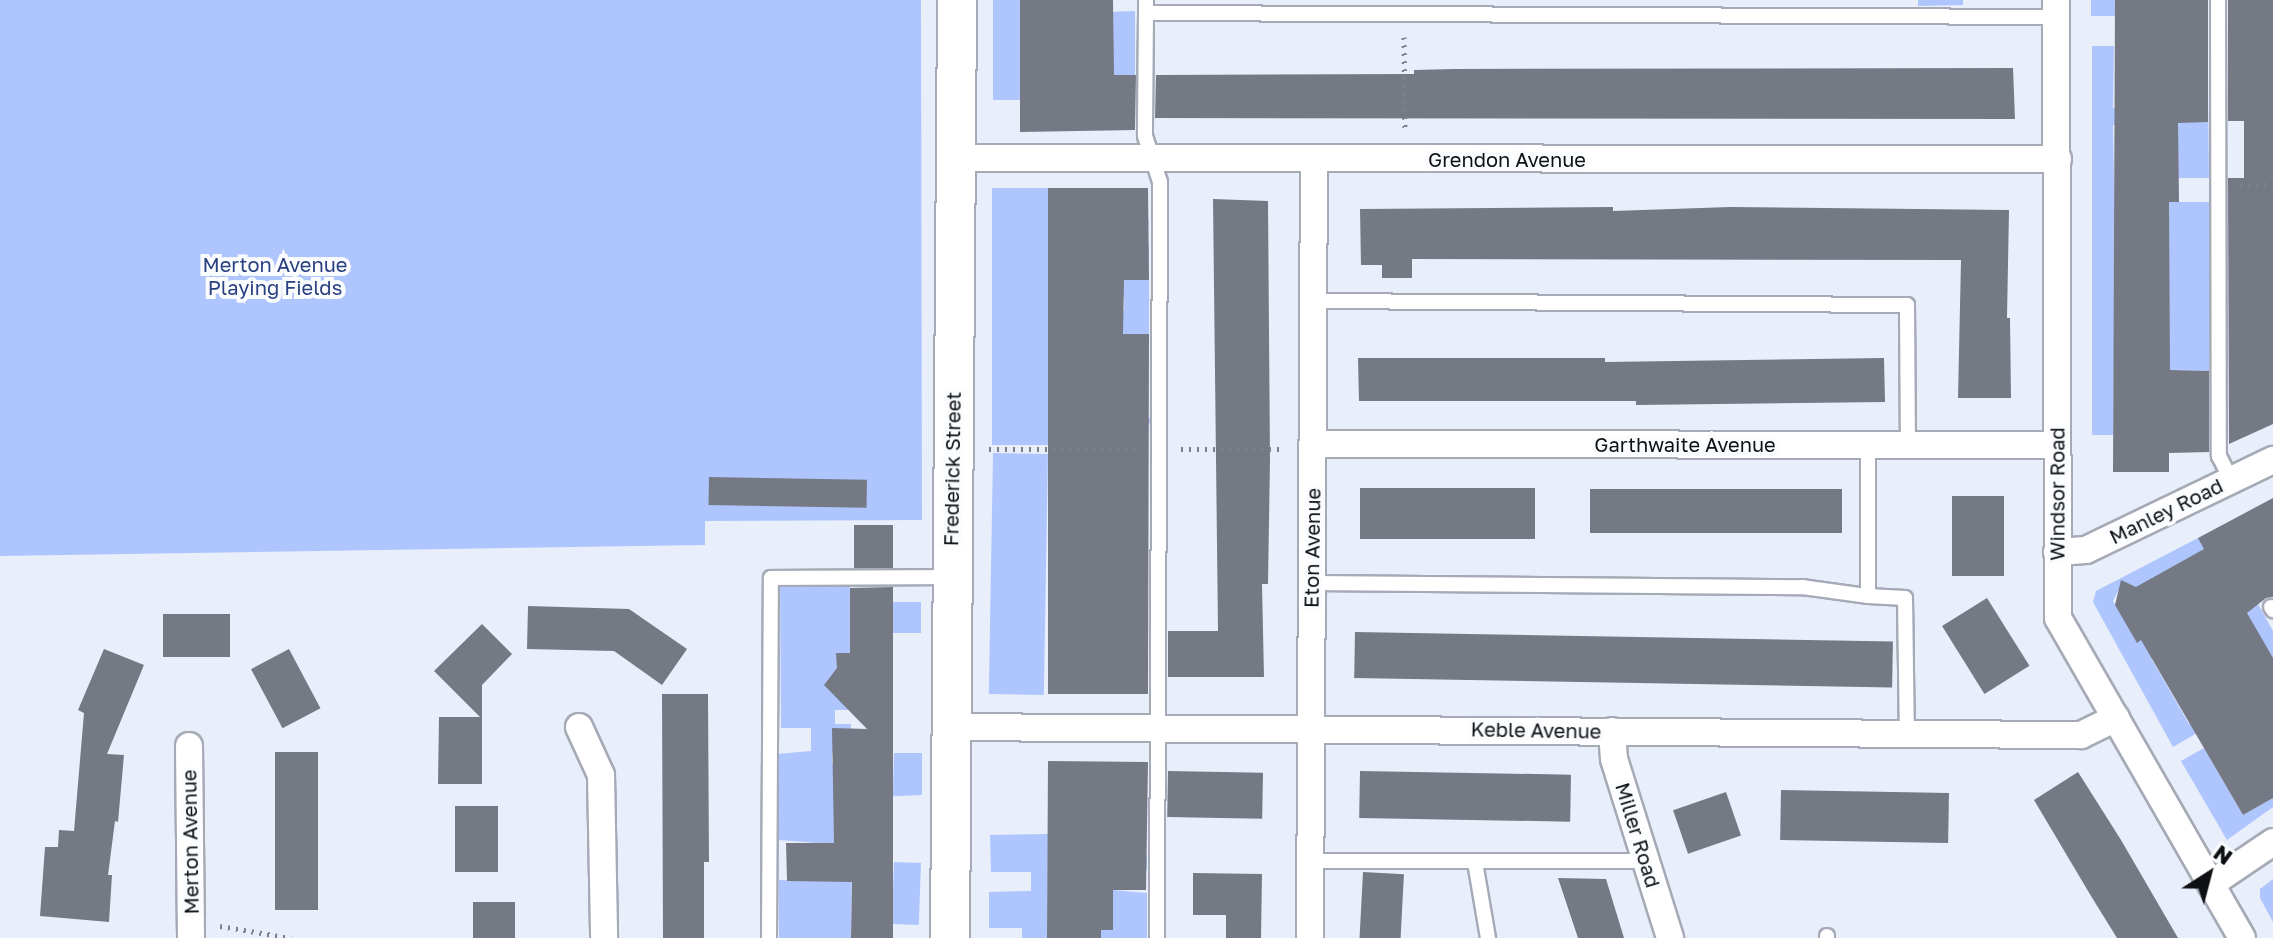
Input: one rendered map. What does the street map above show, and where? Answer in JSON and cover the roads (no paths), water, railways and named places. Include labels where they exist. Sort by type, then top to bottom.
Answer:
[{"type":"main road","name":"Frederick Street","points":[[950,938],[957,0]]},
{"type":"street","name":"Windsor Road","points":[[2056,8],[2058,618],[2242,938]]},
{"type":"street","name":"Grendon Avenue","points":[[956,158],[2058,159]]},
{"type":"street","name":"Eton Avenue","points":[[1310,938],[1314,159]]},
{"type":"street","name":"Garthwaite Avenue","points":[[1313,444],[2057,445]]},
{"type":"street","name":"Manley Road","points":[[2057,552],[2086,550],[2273,460]]},
{"type":"street","name":"Keble Avenue","points":[[951,727],[1311,727],[2081,735],[2116,718]]},
{"type":"street","points":[[579,727],[601,775],[604,938]]},
{"type":"street","name":"Miller Road","points":[[1612,731],[1614,759],[1670,938]]},
{"type":"street","name":"Merton Avenue","points":[[189,746],[191,930]]},
{"type":"street","points":[[2211,884],[2273,842]]},
{"type":"lane","points":[[2218,0],[2219,456],[2231,480]]},
{"type":"lane","points":[[1157,938],[1160,182],[1145,136],[1146,6],[1404,14],[1484,7],[2056,8]]},
{"type":"lane","points":[[1315,301],[1907,305],[1908,445]]},
{"type":"lane","points":[[1868,445],[1868,596]]},
{"type":"lane","points":[[769,938],[771,578],[951,577]]},
{"type":"lane","points":[[1311,583],[1802,587],[1905,598],[1907,735]]},
{"type":"lane","points":[[1311,861],[1646,861]]},
{"type":"lane","points":[[1475,862],[1488,938]]},
{"type":"park label","name":"Merton Avenue Playing Fields","points":[[275,276]]}]
